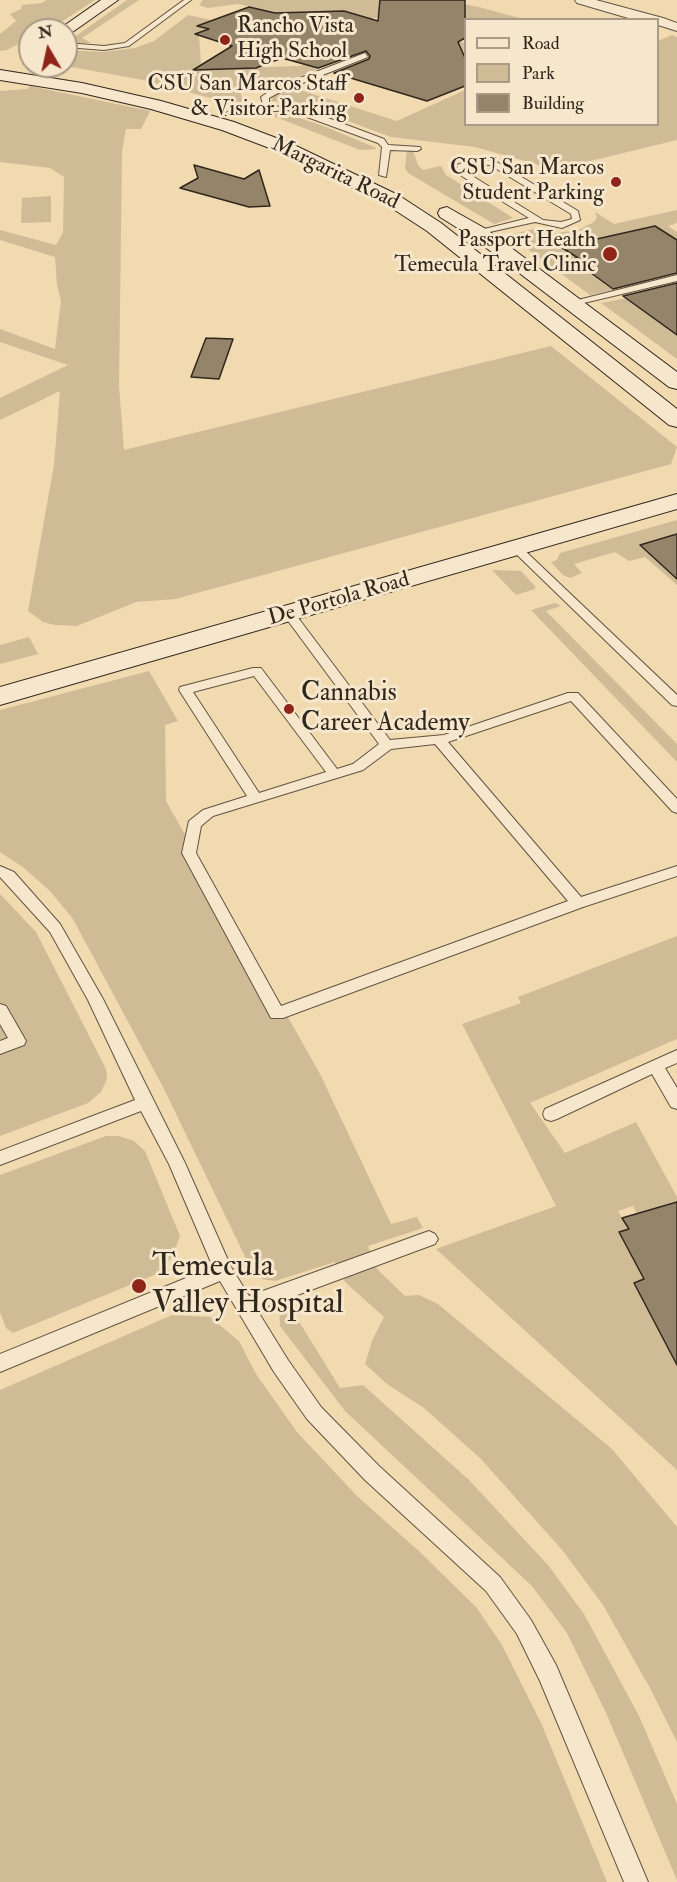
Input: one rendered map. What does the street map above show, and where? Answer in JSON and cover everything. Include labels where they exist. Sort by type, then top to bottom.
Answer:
[{"type":"main road","points":[[78,22],[111,0]]},
{"type":"main road","name":"Margarita Road","points":[[5,68],[140,89],[226,113],[290,134],[342,155],[383,175],[479,233],[677,382]]},
{"type":"main road","name":"Margarita Road","points":[[5,68],[72,87],[155,105],[228,126],[324,165],[391,199],[434,227],[677,420]]},
{"type":"main road","points":[[391,199],[424,210],[454,230],[479,233]]},
{"type":"main road","name":"De Portola Road","points":[[0,673],[677,481]]},
{"type":"main road","name":"De Portola Road","points":[[0,696],[677,501]]},
{"type":"main road","points":[[0,681],[124,646],[157,635],[175,623]]},
{"type":"street","points":[[582,0],[644,18]]},
{"type":"street","points":[[659,22],[677,27]]},
{"type":"lane","points":[[78,46],[104,48],[127,45],[188,0]]},
{"type":"lane","points":[[269,109],[265,103],[266,97],[277,90],[365,55]]},
{"type":"lane","points":[[226,113],[288,108],[381,141],[386,147],[383,175]]},
{"type":"lane","points":[[386,147],[417,149]]},
{"type":"lane","points":[[457,158],[467,163]]},
{"type":"lane","points":[[478,161],[492,163],[576,216],[576,220],[562,225],[546,224],[536,219],[463,172],[460,167],[478,161]]},
{"type":"lane","points":[[479,233],[536,219]]},
{"type":"lane","points":[[572,303],[677,278]]},
{"type":"lane","points":[[516,548],[677,702]]},
{"type":"lane","points":[[289,614],[387,745]]},
{"type":"lane","points":[[255,798],[185,690],[257,671],[334,774]]},
{"type":"lane","points":[[677,808],[573,696],[439,740],[387,745],[358,767],[208,813],[194,824],[189,853],[277,1014],[578,903],[677,871]]},
{"type":"lane","points":[[439,740],[578,903]]},
{"type":"lane","points":[[0,871],[9,876],[55,928],[100,1009],[177,1163],[224,1271],[281,1366],[314,1413],[372,1473],[493,1584],[524,1627],[548,1673],[636,1882]]},
{"type":"lane","points":[[0,1010],[18,1041],[0,1048]]},
{"type":"lane","points":[[551,1114],[677,1056]]},
{"type":"lane","points":[[655,1065],[677,1102]]},
{"type":"lane","points":[[0,1158],[145,1103]]},
{"type":"lane","points":[[245,1306],[429,1239]]},
{"type":"lane","points":[[0,1363],[224,1271]]},
{"type":"green space","points":[[46,0],[95,0],[67,18],[18,18],[18,44],[0,51],[0,34],[16,21],[10,14],[21,9],[22,5],[42,3]]},
{"type":"green space","points":[[127,0],[139,0],[82,38],[91,43],[78,43],[78,35]]},
{"type":"green space","points":[[203,0],[440,0],[479,7],[519,18],[464,18],[464,29],[390,12],[370,20],[464,43],[464,76],[384,52],[372,57],[357,53],[264,91],[240,91],[243,102],[253,103],[233,104],[143,80],[78,68],[78,51],[103,52],[135,48],[154,41],[188,15],[211,20],[198,26],[217,32],[196,34],[199,35],[201,65],[197,67],[205,69],[300,66],[359,42],[349,13],[344,11],[256,14],[252,7],[238,4],[208,8],[199,5]]},
{"type":"green space","points":[[672,35],[677,37],[677,140],[549,171],[536,164],[475,147],[391,137],[302,104],[271,101],[274,96],[294,88],[397,121],[464,90],[464,126],[659,126],[659,41]]},
{"type":"green space","points":[[30,86],[150,111],[141,129],[126,129],[122,151],[119,386],[124,450],[551,346],[677,447],[671,464],[175,599],[136,602],[77,626],[43,622],[28,611],[54,465],[60,391],[0,420],[0,398],[68,365],[0,342],[0,329],[55,349],[61,301],[57,285],[55,257],[0,240],[0,230],[56,245],[63,232],[64,177],[50,168],[0,162],[0,91],[27,89]]},
{"type":"green space","points":[[277,113],[288,114],[326,127],[376,149],[360,150],[273,116]]},
{"type":"green space","points":[[407,150],[413,151],[418,165],[423,170],[441,166],[446,175],[513,218],[494,224],[408,173],[405,168]]},
{"type":"green space","points":[[51,196],[51,222],[21,223],[22,198]]},
{"type":"green space","points":[[677,210],[677,223],[668,226],[677,232],[677,266],[616,289],[590,295],[509,235],[534,229],[556,233],[578,230],[594,222],[597,217],[595,212],[614,224]]},
{"type":"green space","points":[[677,294],[677,359],[601,303],[628,298]]},
{"type":"green space","points":[[677,520],[677,585],[645,557],[629,561],[615,552],[574,564],[582,573],[570,578],[563,575],[551,562],[557,560],[560,553]]},
{"type":"green space","points":[[492,570],[521,571],[535,586],[535,589],[516,595]]},
{"type":"green space","points":[[555,603],[561,606],[546,611],[677,744],[677,762],[531,610]]},
{"type":"green space","points":[[29,637],[38,654],[0,664],[0,645]]},
{"type":"green space","points":[[149,671],[178,721],[165,725],[166,801],[320,1074],[391,1224],[417,1217],[423,1228],[368,1246],[377,1269],[405,1296],[419,1295],[438,1304],[612,1449],[677,1527],[677,1742],[650,1688],[603,1605],[563,1551],[481,1459],[424,1408],[387,1384],[365,1364],[372,1341],[384,1317],[345,1282],[335,1262],[275,1281],[262,1279],[252,1271],[164,1089],[73,919],[50,891],[24,868],[0,852],[0,710]]},
{"type":"green space","points":[[0,894],[36,932],[106,1069],[107,1079],[101,1092],[88,1103],[0,1136]]},
{"type":"green space","points":[[677,936],[677,1039],[530,1103],[565,1153],[636,1122],[677,1197],[677,1202],[637,1214],[633,1206],[618,1211],[629,1229],[644,1279],[634,1283],[677,1365],[677,1470],[436,1249],[556,1206],[462,1024],[521,1003],[518,997]]},
{"type":"green space","points":[[106,1136],[119,1136],[134,1141],[145,1151],[180,1236],[173,1256],[159,1273],[13,1333],[6,1328],[0,1312],[0,1175]]},
{"type":"green space","points":[[287,1302],[340,1388],[363,1385],[469,1480],[548,1565],[584,1614],[639,1716],[677,1804],[677,1880],[607,1715],[567,1633],[532,1586],[345,1411],[280,1326],[279,1306]]},
{"type":"green space","name":"Temecula Valley Hospital","points":[[172,1315],[210,1317],[239,1341],[256,1374],[297,1432],[358,1497],[421,1553],[476,1607],[502,1645],[542,1725],[607,1882],[0,1882],[0,1390]]},
{"type":"building","points":[[380,0],[465,0],[464,39],[458,42],[464,56],[464,86],[427,101],[334,73],[369,59],[370,56],[366,51],[318,68],[282,58],[256,68],[193,70],[232,46],[195,34],[209,29],[197,26],[249,7],[275,13],[344,11],[378,21]]},
{"type":"building","points":[[194,165],[244,179],[259,170],[270,206],[249,207],[180,188],[198,178]]},
{"type":"building","points":[[655,226],[677,240],[677,273],[613,289],[572,259],[578,258],[561,247]]},
{"type":"building","points":[[677,283],[677,335],[623,296]]},
{"type":"building","points":[[206,338],[233,339],[219,379],[191,377]]},
{"type":"building","points":[[677,534],[677,579],[640,545]]},
{"type":"building","points":[[677,1202],[677,1365],[634,1283],[644,1279],[619,1232],[629,1229],[622,1218]]},
{"type":"place","name":"Rancho Vista High School","points":[[225,40]]},
{"type":"place","name":"CSU San Marcos Staff & Visitor Parking","points":[[359,98]]},
{"type":"place","name":"CSU San Marcos Student Parking","points":[[616,182]]},
{"type":"place","name":"Passport Health Temecula Travel Clinic","points":[[610,254]]},
{"type":"place","name":"Cannabis Career Academy","points":[[289,709]]},
{"type":"place","name":"Temecula Valley Hospital","points":[[139,1286]]}]
